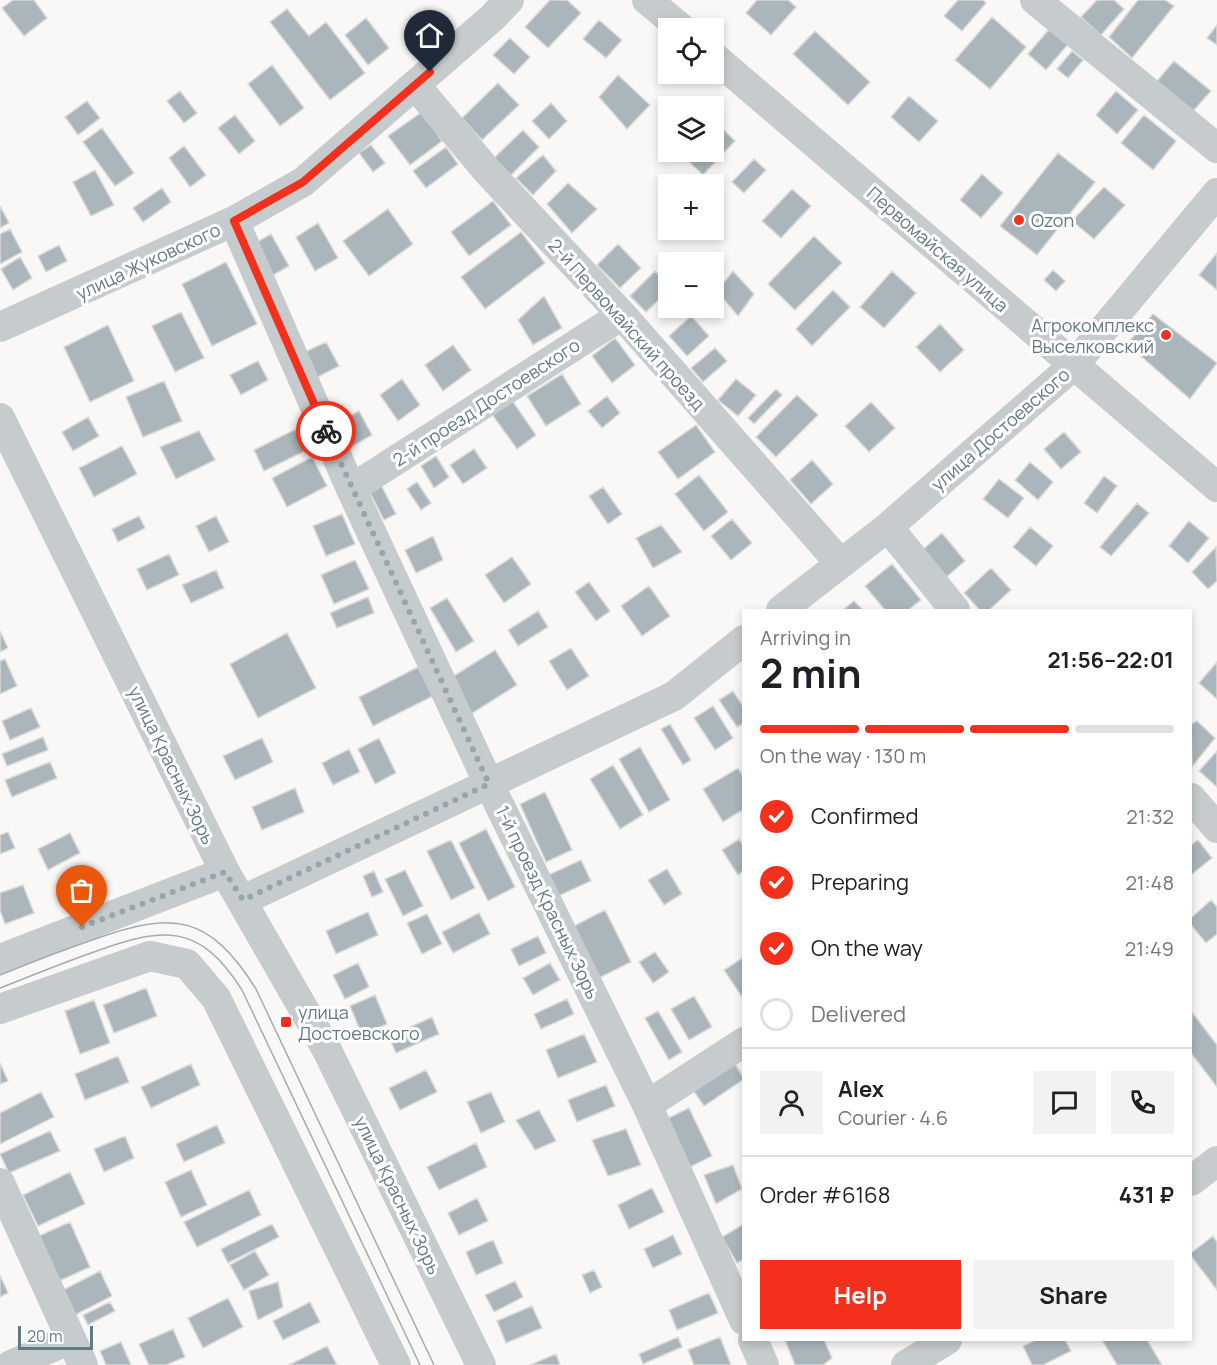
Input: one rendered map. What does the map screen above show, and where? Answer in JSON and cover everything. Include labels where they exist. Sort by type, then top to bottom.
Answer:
[{"type":"street","name":"улица Жуковского","points":[[0,327],[234,221],[303,182],[493,18],[509,0]]},
{"type":"street","points":[[647,0],[669,18]]},
{"type":"street","points":[[1035,0],[1217,148]]},
{"type":"street","name":"Первомайская улица","points":[[724,66],[1217,487]]},
{"type":"street","name":"2-й Первомайский проезд","points":[[415,85],[489,173],[621,315],[840,562]]},
{"type":"street","name":"улица Достоевского","points":[[782,609],[888,527],[1073,366],[1217,193]]},
{"type":"street","name":"1-й проезд Красных Зорь","points":[[234,221],[351,489],[489,784],[647,1105],[742,1316]]},
{"type":"street","name":"2-й проезд Достоевского","points":[[351,489],[621,315]]},
{"type":"street","name":"улица Красных Зорь","points":[[0,418],[225,872],[326,1048],[481,1365]]},
{"type":"street","points":[[888,527],[954,609]]},
{"type":"street","points":[[243,900],[674,696],[742,642]]},
{"type":"street","points":[[1192,799],[1217,828]]},
{"type":"street","points":[[0,959],[225,872]]},
{"type":"street","points":[[0,1009],[150,956],[187,964],[216,998],[396,1365]]},
{"type":"street","points":[[647,1105],[742,1042]]},
{"type":"street","points":[[1192,1180],[1217,1161]]},
{"type":"street","points":[[0,1184],[77,1352],[11,1365]]},
{"type":"street","points":[[753,1341],[764,1365]]},
{"type":"street","points":[[906,1365],[945,1341]]},
{"type":"building","points":[[13,0],[34,0],[47,18],[24,36],[2,8]]},
{"type":"building","points":[[550,0],[567,0],[581,13],[548,48],[525,27]]},
{"type":"building","points":[[757,0],[788,0],[796,7],[771,35],[746,13]]},
{"type":"building","points":[[958,0],[983,0],[986,3],[962,31],[944,16]]},
{"type":"building","points":[[1097,0],[1114,0],[1124,9],[1101,35],[1081,17]]},
{"type":"building","points":[[1138,0],[1165,0],[1174,6],[1132,58],[1109,37]]},
{"type":"building","points":[[287,9],[309,36],[326,22],[365,73],[330,100],[270,22]]},
{"type":"building","points":[[992,17],[1026,47],[990,89],[955,60]]},
{"type":"building","points":[[366,18],[389,48],[368,65],[345,35]]},
{"type":"building","points":[[599,20],[622,40],[606,58],[583,39]]},
{"type":"building","points":[[1217,25],[1217,45],[1207,38]]},
{"type":"building","points":[[1051,27],[1069,43],[1046,70],[1028,54]]},
{"type":"building","points":[[815,31],[870,82],[848,105],[793,54]]},
{"type":"building","points":[[510,38],[530,57],[514,74],[493,55]]},
{"type":"building","points":[[1072,51],[1083,60],[1068,78],[1057,69]]},
{"type":"building","points":[[1174,61],[1211,91],[1193,111],[1157,81]]},
{"type":"building","points":[[272,65],[304,108],[280,126],[248,84]]},
{"type":"building","points":[[618,75],[650,105],[627,129],[599,97]]},
{"type":"building","points":[[498,83],[519,105],[482,140],[462,118]]},
{"type":"building","points":[[180,91],[197,113],[184,123],[167,101]]},
{"type":"building","points":[[1116,91],[1138,110],[1117,134],[1096,115]]},
{"type":"building","points":[[909,96],[938,121],[919,142],[891,117]]},
{"type":"building","points":[[87,101],[100,118],[78,135],[65,117]]},
{"type":"building","points":[[551,103],[567,121],[549,139],[532,121]]},
{"type":"building","points":[[422,112],[442,141],[410,165],[388,136]]},
{"type":"building","points":[[235,115],[255,141],[239,154],[218,128]]},
{"type":"building","points":[[1144,115],[1176,141],[1153,170],[1121,143]]},
{"type":"building","points":[[102,128],[134,173],[115,186],[83,142]]},
{"type":"building","points":[[523,130],[539,147],[511,175],[494,158]]},
{"type":"building","points":[[724,130],[735,141],[724,153]]},
{"type":"building","points":[[371,145],[385,163],[373,172],[359,153]]},
{"type":"building","points":[[184,146],[206,175],[190,187],[169,158]]},
{"type":"building","points":[[446,147],[458,164],[426,188],[413,171]]},
{"type":"building","points":[[1058,153],[1095,182],[1037,255],[1000,226]]},
{"type":"building","points":[[543,155],[556,171],[533,195],[516,178]]},
{"type":"building","points":[[754,159],[766,170],[744,193],[732,182]]},
{"type":"building","points":[[689,162],[715,162],[704,174]]},
{"type":"building","points":[[95,170],[114,205],[91,216],[73,182]]},
{"type":"building","points":[[982,174],[1003,193],[981,218],[960,200]]},
{"type":"building","points":[[568,183],[597,209],[572,233],[547,204]]},
{"type":"building","points":[[1104,187],[1125,205],[1094,239],[1072,221]]},
{"type":"building","points":[[162,188],[171,202],[143,222],[133,208]]},
{"type":"building","points":[[792,189],[811,206],[781,238],[762,221]]},
{"type":"building","points":[[493,201],[511,225],[469,256],[451,232]]},
{"type":"building","points":[[0,206],[9,223],[0,228]]},
{"type":"building","points":[[388,209],[413,244],[369,276],[343,241]]},
{"type":"building","points":[[318,223],[338,258],[315,271],[296,237]]},
{"type":"building","points":[[10,229],[22,252],[0,264],[0,234]]},
{"type":"building","points":[[521,232],[545,263],[485,309],[461,277]]},
{"type":"building","points":[[271,234],[289,266],[270,277],[252,245]]},
{"type":"building","points":[[814,236],[842,263],[795,310],[768,284]]},
{"type":"building","points":[[618,244],[641,268],[620,288],[597,265]]},
{"type":"building","points":[[59,245],[67,261],[46,272],[38,256]]},
{"type":"building","points":[[1217,253],[1217,290],[1199,275]]},
{"type":"building","points":[[20,257],[32,278],[13,290],[1,269]]},
{"type":"building","points":[[226,262],[257,324],[212,346],[182,284]]},
{"type":"building","points":[[1053,270],[1065,281],[1056,291],[1044,280]]},
{"type":"building","points":[[655,271],[658,274],[658,301],[646,312],[630,296]]},
{"type":"building","points":[[733,271],[754,294],[738,316],[724,299],[724,282]]},
{"type":"building","points":[[892,271],[916,293],[884,328],[860,307]]},
{"type":"building","points":[[833,290],[850,307],[812,346],[796,329]]},
{"type":"building","points":[[544,296],[562,328],[533,345],[518,320]]},
{"type":"building","points":[[181,312],[204,358],[175,372],[152,326]]},
{"type":"building","points":[[1153,314],[1217,363],[1190,399],[1127,344]]},
{"type":"building","points":[[689,318],[693,318],[709,336],[687,356],[669,336]]},
{"type":"building","points":[[940,324],[964,350],[940,372],[916,347]]},
{"type":"building","points":[[108,325],[134,381],[90,402],[64,347]]},
{"type":"building","points":[[615,338],[635,365],[612,383],[592,356]]},
{"type":"building","points":[[326,342],[339,366],[314,379],[301,354]]},
{"type":"building","points":[[453,345],[471,370],[443,391],[425,365]]},
{"type":"building","points":[[715,348],[727,361],[703,382],[691,368]]},
{"type":"building","points":[[258,361],[268,380],[241,395],[230,375]]},
{"type":"building","points":[[562,374],[581,404],[546,426],[527,396]]},
{"type":"building","points":[[402,379],[420,405],[398,421],[380,395]]},
{"type":"building","points":[[736,379],[756,395],[738,416],[718,400]]},
{"type":"building","points":[[164,381],[182,421],[143,437],[126,397]]},
{"type":"building","points":[[776,389],[782,395],[754,424],[748,418]]},
{"type":"building","points":[[797,395],[818,415],[776,457],[756,437]]},
{"type":"building","points":[[607,396],[620,413],[602,428],[588,411]]},
{"type":"building","points":[[511,399],[536,435],[517,449],[491,413]]},
{"type":"building","points":[[871,402],[895,428],[869,452],[845,426]]},
{"type":"building","points":[[359,411],[372,435],[348,449],[334,425]]},
{"type":"building","points":[[88,417],[99,436],[73,451],[62,432]]},
{"type":"building","points":[[696,425],[715,452],[678,479],[658,452]]},
{"type":"building","points":[[296,429],[307,450],[264,471],[254,450]]},
{"type":"building","points":[[199,431],[215,460],[176,479],[160,447]]},
{"type":"building","points":[[1064,432],[1081,452],[1061,469],[1044,449]]},
{"type":"building","points":[[122,446],[137,474],[94,497],[79,468]]},
{"type":"building","points":[[474,449],[487,468],[463,484],[450,465]]},
{"type":"building","points":[[436,456],[449,477],[434,488],[421,466]]},
{"type":"building","points":[[312,457],[327,486],[287,507],[272,478]]},
{"type":"building","points":[[812,460],[833,484],[811,504],[790,480]]},
{"type":"building","points":[[1030,462],[1053,482],[1038,500],[1015,480]]},
{"type":"building","points":[[699,475],[728,512],[704,531],[675,494]]},
{"type":"building","points":[[1104,476],[1117,486],[1097,513],[1084,503]]},
{"type":"building","points":[[999,479],[1024,498],[1008,518],[983,499]]},
{"type":"building","points":[[379,481],[396,514],[384,520],[367,487]]},
{"type":"building","points":[[417,482],[431,503],[421,510],[407,489]]},
{"type":"building","points":[[603,487],[622,514],[608,524],[589,496]]},
{"type":"building","points":[[1137,503],[1149,513],[1111,556],[1100,547]]},
{"type":"building","points":[[342,514],[355,544],[326,556],[313,526]]},
{"type":"building","points":[[139,516],[145,528],[118,542],[112,529]]},
{"type":"building","points":[[216,516],[229,542],[209,552],[196,526]]},
{"type":"building","points":[[732,519],[752,543],[731,560],[711,536]]},
{"type":"building","points":[[1189,521],[1209,538],[1188,563],[1169,546]]},
{"type":"building","points":[[661,525],[682,552],[653,568],[636,538]]},
{"type":"building","points":[[1030,527],[1053,546],[1036,566],[1013,547]]},
{"type":"building","points":[[942,533],[965,561],[944,579],[921,551]]},
{"type":"building","points":[[433,536],[443,560],[416,573],[405,550]]},
{"type":"building","points":[[1216,547],[1217,581],[1208,589],[1192,572]]},
{"type":"building","points":[[169,554],[179,575],[147,590],[137,569]]},
{"type":"building","points":[[512,557],[531,584],[504,603],[485,575]]},
{"type":"building","points":[[355,560],[369,589],[334,604],[321,575]]},
{"type":"building","points":[[892,564],[921,600],[909,609],[884,609],[865,586]]},
{"type":"building","points":[[991,568],[1011,590],[990,609],[979,609],[964,593]]},
{"type":"building","points":[[216,570],[224,588],[191,603],[182,585]]},
{"type":"building","points":[[589,582],[610,611],[596,621],[575,592]]},
{"type":"building","points":[[649,586],[670,616],[642,636],[621,606]]},
{"type":"building","points":[[368,597],[374,613],[337,628],[330,613]]},
{"type":"building","points":[[447,598],[474,641],[456,652],[430,608]]},
{"type":"building","points":[[854,601],[862,609],[844,609]]},
{"type":"building","points":[[538,611],[548,627],[518,646],[508,630]]},
{"type":"building","points":[[0,631],[8,648],[0,652]]},
{"type":"building","points":[[287,633],[316,688],[258,718],[230,664]]},
{"type":"building","points":[[571,648],[589,676],[567,690],[549,661]]},
{"type":"building","points":[[495,650],[517,685],[471,714],[449,679]]},
{"type":"building","points":[[5,659],[17,686],[0,694],[0,661]]},
{"type":"building","points":[[1217,662],[1217,699],[1199,683]]},
{"type":"building","points":[[418,667],[433,696],[373,726],[359,697]]},
{"type":"building","points":[[733,691],[742,705],[742,724],[737,727],[719,700]]},
{"type":"building","points":[[713,706],[733,738],[715,750],[694,718]]},
{"type":"building","points":[[31,708],[40,727],[10,740],[2,721]]},
{"type":"building","points":[[1197,721],[1215,738],[1192,767],[1192,724]]},
{"type":"building","points":[[670,724],[691,760],[683,765],[661,729]]},
{"type":"building","points":[[43,737],[48,750],[7,766],[2,754]]},
{"type":"building","points":[[262,738],[273,762],[235,780],[223,756]]},
{"type":"building","points":[[379,738],[396,773],[375,784],[358,749]]},
{"type":"building","points":[[640,747],[670,800],[649,812],[619,759]]},
{"type":"building","points":[[349,749],[360,772],[333,785],[322,763]]},
{"type":"building","points":[[1217,751],[1217,787],[1199,771]]},
{"type":"building","points":[[50,762],[57,778],[12,797],[5,780]]},
{"type":"building","points":[[613,765],[643,815],[620,829],[590,779]]},
{"type":"building","points":[[738,768],[742,775],[742,810],[723,822],[703,789]]},
{"type":"building","points":[[295,788],[304,812],[262,830],[252,807]]},
{"type":"building","points":[[545,792],[572,850],[546,862],[520,804]]},
{"type":"building","points":[[486,829],[515,887],[488,901],[459,843]]},
{"type":"building","points":[[8,832],[15,848],[0,854],[0,835]]},
{"type":"building","points":[[70,833],[80,853],[48,870],[38,849]]},
{"type":"building","points":[[739,839],[742,844],[742,872],[738,875],[722,850]]},
{"type":"building","points":[[451,840],[475,888],[451,900],[427,851]]},
{"type":"building","points":[[1198,840],[1212,858],[1192,874],[1192,844]]},
{"type":"building","points":[[581,860],[591,881],[558,896],[548,875]]},
{"type":"building","points":[[667,869],[682,894],[664,905],[648,880]]},
{"type":"building","points":[[405,870],[423,906],[403,916],[385,879]]},
{"type":"building","points":[[374,871],[383,892],[372,897],[363,876]]},
{"type":"building","points":[[23,885],[34,913],[5,924],[0,910],[0,893]]},
{"type":"building","points":[[1211,900],[1217,907],[1217,934],[1206,943],[1192,926],[1192,917]]},
{"type":"building","points":[[605,910],[631,962],[597,979],[572,927]]},
{"type":"building","points":[[368,912],[378,935],[336,954],[326,931]]},
{"type":"building","points":[[479,913],[490,934],[453,953],[442,932]]},
{"type":"building","points":[[427,914],[442,944],[422,954],[407,923]]},
{"type":"building","points":[[538,936],[546,953],[519,966],[511,949]]},
{"type":"building","points":[[655,952],[669,972],[653,983],[639,962]]},
{"type":"building","points":[[742,958],[742,997],[724,970]]},
{"type":"building","points":[[358,963],[369,987],[345,999],[333,975]]},
{"type":"building","points":[[550,963],[560,980],[533,995],[523,978]]},
{"type":"building","points":[[146,988],[157,1016],[114,1033],[103,1005]]},
{"type":"building","points":[[375,995],[387,1024],[362,1035],[350,1006]]},
{"type":"building","points":[[694,996],[712,1027],[689,1040],[671,1009]]},
{"type":"building","points":[[567,999],[574,1014],[541,1029],[534,1014]]},
{"type":"building","points":[[94,1000],[110,1043],[80,1054],[65,1011]]},
{"type":"building","points":[[658,1011],[682,1052],[669,1060],[645,1018]]},
{"type":"building","points":[[1192,1012],[1217,1045],[1217,1087],[1192,1054]]},
{"type":"building","points":[[432,1017],[439,1034],[396,1053],[389,1037]]},
{"type":"building","points":[[584,1034],[597,1062],[558,1078],[546,1050]]},
{"type":"building","points":[[730,1055],[742,1076],[742,1080],[704,1106],[688,1083]]},
{"type":"building","points":[[118,1056],[129,1082],[85,1100],[75,1074]]},
{"type":"building","points":[[0,1063],[8,1081],[0,1084]]},
{"type":"building","points":[[191,1064],[200,1085],[151,1108],[141,1087]]},
{"type":"building","points":[[426,1070],[437,1092],[400,1110],[389,1088]]},
{"type":"building","points":[[606,1085],[615,1106],[577,1122],[568,1100]]},
{"type":"building","points":[[41,1092],[54,1117],[0,1144],[0,1113]]},
{"type":"building","points":[[491,1092],[505,1122],[481,1133],[467,1102]]},
{"type":"building","points":[[689,1108],[712,1156],[686,1169],[662,1121]]},
{"type":"building","points":[[539,1110],[556,1141],[535,1150],[516,1120]]},
{"type":"building","points":[[217,1125],[225,1143],[184,1162],[176,1144]]},
{"type":"building","points":[[626,1129],[641,1165],[608,1176],[592,1140]]},
{"type":"building","points":[[50,1131],[60,1151],[9,1173],[0,1154]]},
{"type":"building","points":[[125,1136],[134,1158],[104,1172],[94,1149]]},
{"type":"building","points":[[476,1143],[487,1167],[439,1190],[427,1167]]},
{"type":"building","points":[[733,1165],[742,1189],[716,1204],[704,1175]]},
{"type":"building","points":[[191,1170],[207,1205],[181,1217],[165,1182]]},
{"type":"building","points":[[70,1172],[85,1204],[38,1226],[23,1195]]},
{"type":"building","points":[[652,1188],[664,1212],[629,1229],[618,1205]]},
{"type":"building","points":[[249,1190],[261,1215],[197,1247],[184,1222]]},
{"type":"building","points":[[477,1198],[488,1221],[459,1235],[448,1213]]},
{"type":"building","points":[[70,1222],[90,1267],[59,1281],[39,1236]]},
{"type":"building","points":[[272,1224],[279,1237],[228,1263],[221,1249]]},
{"type":"building","points":[[742,1225],[742,1260],[737,1263],[722,1237]]},
{"type":"building","points":[[673,1235],[682,1254],[653,1268],[644,1249]]},
{"type":"building","points":[[1213,1236],[1217,1242],[1217,1290],[1192,1257],[1192,1252]]},
{"type":"building","points":[[493,1240],[503,1263],[476,1275],[466,1252]]},
{"type":"building","points":[[255,1251],[269,1275],[244,1290],[230,1265]]},
{"type":"building","points":[[594,1270],[602,1287],[590,1293],[582,1275]]},
{"type":"building","points":[[100,1271],[112,1296],[75,1315],[63,1290]]},
{"type":"building","points":[[0,1275],[8,1293],[0,1297]]},
{"type":"building","points":[[515,1281],[523,1297],[494,1312],[485,1295]]},
{"type":"building","points":[[278,1282],[283,1307],[258,1320],[249,1291]]},
{"type":"building","points":[[709,1293],[718,1313],[677,1330],[669,1310]]},
{"type":"building","points":[[228,1298],[243,1327],[203,1348],[188,1318]]},
{"type":"building","points":[[110,1302],[115,1311],[88,1325],[83,1315]]},
{"type":"building","points":[[310,1302],[320,1322],[283,1340],[273,1321]]},
{"type":"building","points":[[532,1306],[542,1328],[506,1343],[497,1321]]},
{"type":"building","points":[[173,1329],[185,1357],[166,1365],[149,1365],[139,1344]]},
{"type":"building","points":[[678,1337],[682,1347],[643,1364],[639,1354]]},
{"type":"building","points":[[720,1337],[731,1365],[694,1365],[688,1350]]},
{"type":"building","points":[[785,1341],[824,1341],[832,1358],[823,1365],[795,1365]]},
{"type":"building","points":[[1034,1341],[1066,1341],[1071,1351],[1043,1365],[1032,1365],[1023,1346]]},
{"type":"building","points":[[1103,1341],[1148,1341],[1162,1365],[1117,1365]]},
{"type":"building","points":[[121,1342],[131,1365],[106,1365],[100,1351]]},
{"type":"building","points":[[327,1346],[337,1365],[289,1365]]},
{"type":"building","points":[[556,1354],[560,1365],[530,1365]]},
{"type":"tram line","points":[[0,975],[95,939],[146,924],[187,925],[205,933],[222,946],[239,964],[256,989],[434,1365]]},
{"type":"tram line","points":[[0,988],[82,956],[140,938],[160,935],[178,936],[210,952],[226,968],[242,990],[420,1365]]},
{"type":"way so far","points":[[82,927],[225,872],[243,900],[489,784],[326,431]]},
{"type":"place","name":"Ozon","points":[[1019,220]]},
{"type":"place","name":"Агрокомплекс Выселковский","points":[[1166,335]]},
{"type":"place","name":"улица Достоевского","points":[[286,1022]]},
{"type":"route","points":[[326,431],[234,221],[303,182],[430,72]]}]
